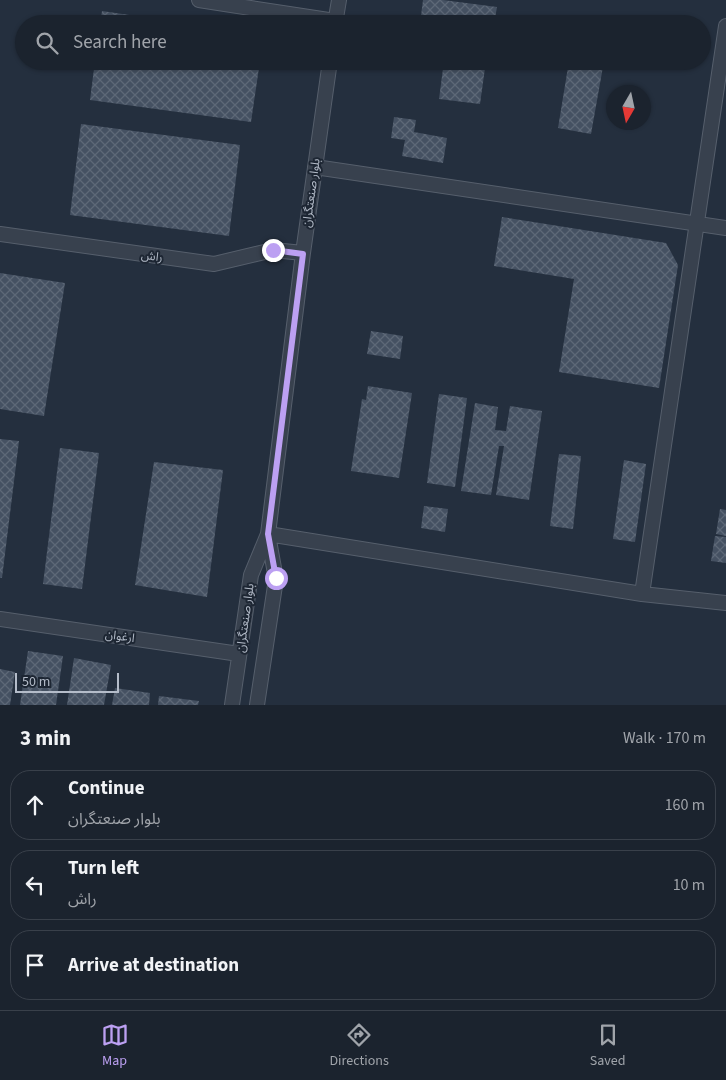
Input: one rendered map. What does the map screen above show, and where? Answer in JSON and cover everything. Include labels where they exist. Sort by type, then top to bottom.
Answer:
[{"type":"street","points":[[199,0],[292,15]]},
{"type":"street","points":[[336,15],[339,0]]},
{"type":"street","points":[[642,594],[726,26]]},
{"type":"street","name":"بلوار صنعتگران","points":[[232,705],[251,575],[268,534],[303,254],[329,70]]},
{"type":"street","points":[[315,167],[726,228]]},
{"type":"street","name":"راش","points":[[0,234],[214,264],[273,250],[303,254]]},
{"type":"street","points":[[268,534],[642,594],[726,603]]},
{"type":"street","name":"بلوار صنعتگران","points":[[257,705],[276,578],[268,534]]},
{"type":"street","name":"ارغوان","points":[[0,619],[239,654]]},
{"type":"building","points":[[423,0],[443,0],[497,7],[496,15],[421,15]]},
{"type":"building","points":[[102,11],[129,15],[101,15]]},
{"type":"building","points":[[94,70],[259,70],[251,122],[90,100]]},
{"type":"building","points":[[443,70],[485,70],[480,104],[439,99]]},
{"type":"building","points":[[568,70],[602,70],[591,134],[558,128]]},
{"type":"building","points":[[394,117],[416,120],[414,132],[447,138],[443,163],[402,156],[405,140],[391,138]]},
{"type":"building","points":[[81,124],[240,145],[229,236],[70,215]]},
{"type":"building","points":[[502,217],[666,243],[678,265],[659,388],[559,372],[574,279],[494,266]]},
{"type":"building","points":[[0,273],[65,283],[44,416],[0,409]]},
{"type":"building","points":[[371,331],[403,336],[400,359],[367,354]]},
{"type":"building","points":[[368,386],[412,393],[399,478],[351,471],[362,399],[366,400]]},
{"type":"building","points":[[439,394],[467,398],[455,487],[427,483]]},
{"type":"building","points":[[475,403],[498,407],[495,430],[506,431],[510,406],[542,411],[529,500],[496,495],[504,446],[499,446],[491,495],[461,491]]},
{"type":"building","points":[[0,439],[19,441],[2,578],[0,578]]},
{"type":"building","points":[[60,448],[99,453],[82,589],[43,584]]},
{"type":"building","points":[[559,454],[581,456],[573,529],[550,526]]},
{"type":"building","points":[[624,460],[646,464],[635,542],[613,539]]},
{"type":"building","points":[[154,462],[223,470],[207,597],[135,585]]},
{"type":"building","points":[[424,506],[448,509],[445,532],[421,528]]},
{"type":"building","points":[[720,509],[726,510],[726,536],[716,534]]},
{"type":"building","points":[[715,536],[726,537],[726,563],[711,561]]},
{"type":"building","points":[[28,651],[63,656],[56,705],[20,705]]},
{"type":"building","points":[[74,658],[111,665],[104,705],[67,705]]},
{"type":"building","points":[[0,669],[15,672],[10,705],[0,705]]},
{"type":"building","points":[[115,688],[150,693],[149,705],[112,705]]},
{"type":"building","points":[[159,696],[199,701],[198,705],[158,705]]},
{"type":"route","points":[[273,250],[303,254],[268,534],[276,578]]}]
